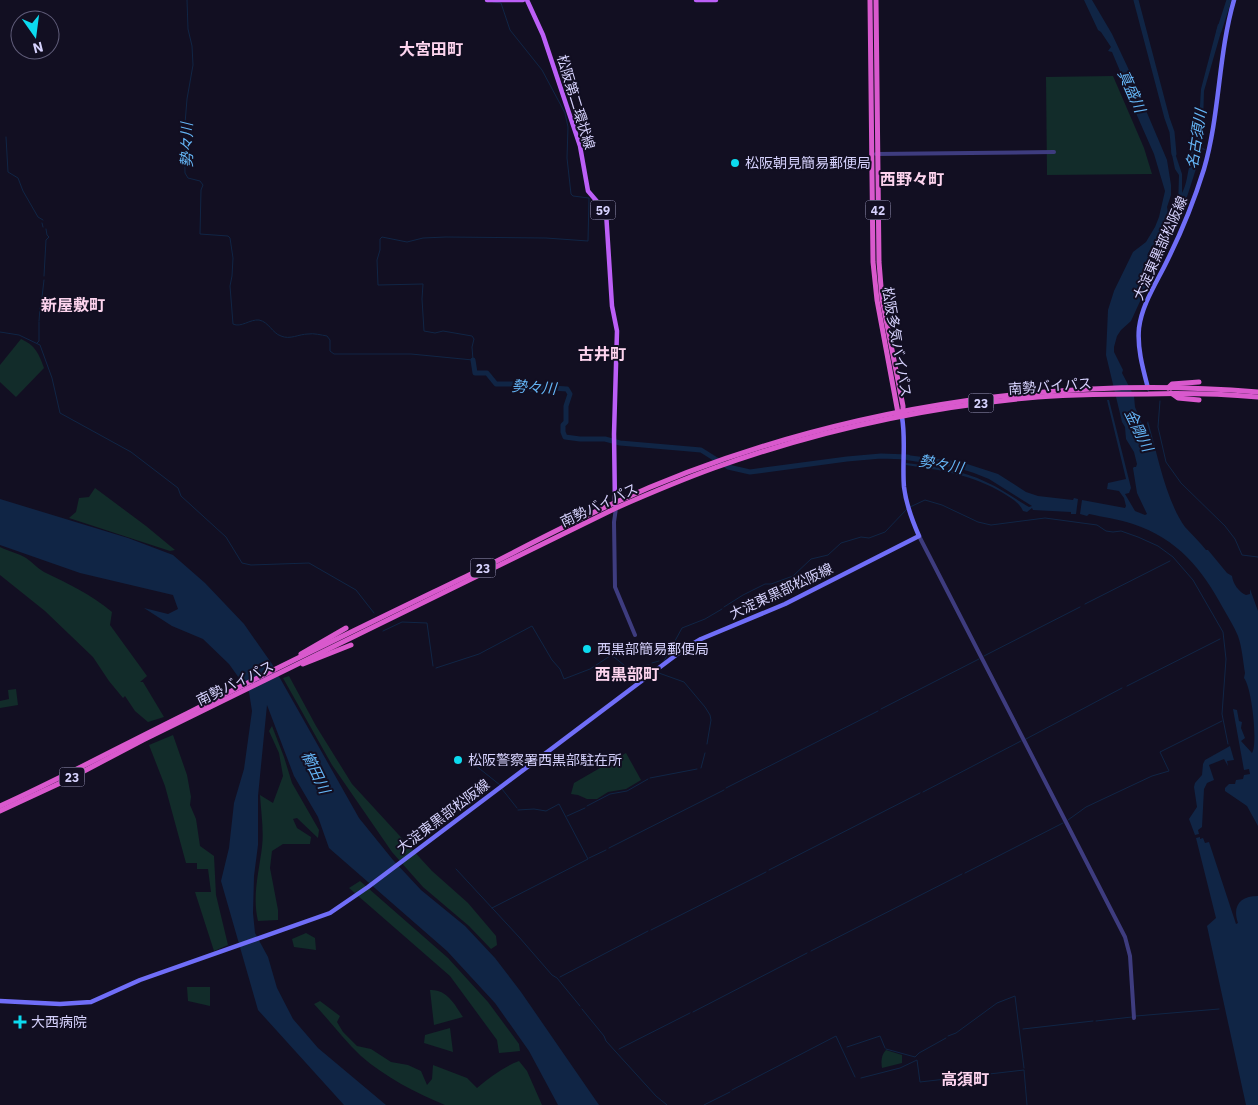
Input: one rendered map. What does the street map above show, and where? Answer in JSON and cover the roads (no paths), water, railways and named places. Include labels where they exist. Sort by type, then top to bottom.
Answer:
[{"type":"highway","name":"松阪多気バイパス","points":[[870,0],[879,262],[882,299],[901,414]]},
{"type":"highway","name":"松阪多気バイパス","points":[[875,154],[876,0]]},
{"type":"highway","points":[[1199,382],[1172,384],[1169,390],[1178,398],[1200,400]]},
{"type":"highway","name":"南勢バイパス","points":[[1140,391],[1148,388],[1156,391]]},
{"type":"highway","name":"南勢バイパス","points":[[1169,390],[1258,397]]},
{"type":"highway","name":"南勢バイパス","points":[[0,806],[615,505],[741,456],[901,414],[1060,393],[1169,390],[1258,392]]},
{"type":"highway","points":[[346,628],[296,656],[292,664],[309,663],[351,646]]},
{"type":"highway","name":"南勢バイパス","points":[[0,811],[69,779],[142,738]]},
{"type":"main road","points":[[488,0],[525,0]]},
{"type":"main road","name":"松阪第二環状線","points":[[525,0],[543,35],[580,146],[588,191],[606,212],[612,306],[617,331],[613,448],[615,505]]},
{"type":"main road","points":[[696,0],[716,0]]},
{"type":"main road","name":"大淀東黒部松阪線","points":[[1148,388],[1140,352],[1140,325],[1146,306],[1186,221],[1205,166],[1213,127],[1227,26],[1234,0]]},
{"type":"main road","points":[[901,414],[905,433],[904,490],[908,509],[919,536]]},
{"type":"main road","name":"大淀東黒部松阪線","points":[[0,1001],[60,1004],[92,1002],[140,980],[330,913],[420,848],[654,671],[701,639],[785,604],[919,536]]},
{"type":"street","points":[[875,154],[1054,152]]},
{"type":"street","points":[[615,505],[615,587],[635,635]]},
{"type":"street","points":[[919,536],[1125,937],[1130,956],[1134,1016]]},
{"type":"water","name":"真盛川","points":[[1084,0],[1092,0],[1112,34],[1167,160],[1171,185],[1171,195],[1167,207],[1168,213],[1147,255],[1154,251],[1174,221],[1178,208],[1179,175],[1175,169],[1171,150],[1174,150],[1182,174],[1182,193],[1190,164],[1191,167],[1192,165],[1190,157],[1191,147],[1196,145],[1198,138],[1201,89],[1218,24],[1223,25],[1204,91],[1203,123],[1200,135],[1202,135],[1203,128],[1204,135],[1200,146],[1206,150],[1199,149],[1201,154],[1178,222],[1164,249],[1148,266],[1145,276],[1145,282],[1148,278],[1147,286],[1131,321],[1117,336],[1114,352],[1134,396],[1135,407],[1145,435],[1152,446],[1148,421],[1167,490],[1178,516],[1185,527],[1227,573],[1232,576],[1239,590],[1246,595],[1250,594],[1250,589],[1258,611],[1258,826],[1247,806],[1225,791],[1229,784],[1235,784],[1236,780],[1243,779],[1244,775],[1250,774],[1249,769],[1244,770],[1233,709],[1237,710],[1239,721],[1242,722],[1241,728],[1245,738],[1241,741],[1252,753],[1254,748],[1252,704],[1244,678],[1245,673],[1238,636],[1231,622],[1197,568],[1176,547],[1149,530],[1133,524],[1116,519],[1080,514],[1082,500],[1125,508],[1126,506],[1124,498],[1119,491],[1107,489],[1108,483],[1126,479],[1107,400],[1109,400],[1131,488],[1129,493],[1125,494],[1135,511],[1147,514],[1137,493],[1133,468],[1137,464],[1134,452],[1126,439],[1125,427],[1122,422],[1106,355],[1108,310],[1114,291],[1133,252],[1146,242],[1155,227],[1165,191],[1154,154],[1120,77],[1120,71],[1112,52],[1108,51],[1111,47],[1098,30]]},
{"type":"water","points":[[907,455],[961,462],[998,474],[1026,492],[1038,496],[1078,499],[1076,514],[1071,514],[1071,512],[1033,510],[1032,508],[1027,512],[1023,511],[1012,499],[980,482],[944,471],[906,465],[906,463],[937,467],[967,474],[992,485],[1029,507],[1032,506],[989,479],[958,468],[906,460]]},
{"type":"water","name":"櫛田川","points":[[0,499],[128,538],[173,555],[205,583],[244,624],[272,664],[359,818],[393,860],[421,890],[465,926],[495,958],[521,992],[599,1105],[558,1105],[529,1051],[495,1003],[447,951],[329,848],[318,817],[294,776],[267,705],[258,796],[258,845],[254,876],[253,913],[255,933],[268,957],[277,988],[293,1019],[318,1048],[386,1105],[344,1105],[258,1010],[221,881],[229,848],[234,803],[244,769],[252,711],[249,692],[229,664],[203,639],[172,626],[144,608],[168,614],[178,609],[173,595],[80,573],[0,545]]},
{"type":"water","points":[[1230,746],[1234,760],[1227,761],[1228,766],[1224,759],[1209,765],[1214,780],[1207,783],[1204,789],[1202,827],[1198,830],[1199,834],[1195,835],[1189,819],[1197,807],[1195,783],[1202,775],[1205,760]]},
{"type":"water","points":[[1200,837],[1200,839],[1203,838],[1205,843],[1209,842],[1236,924],[1238,923],[1236,912],[1239,903],[1246,898],[1258,896],[1258,1105],[1246,1105],[1207,926],[1216,918],[1196,838]]},
{"type":"waterway","points":[[187,0],[188,29],[192,46],[193,65],[187,99],[184,136],[185,173],[188,178],[200,181],[203,185],[201,190],[200,234],[228,236],[230,238],[233,258],[230,286],[233,324],[239,325],[259,320],[278,335],[284,337],[305,334],[327,336],[330,340],[330,351],[334,354],[411,354],[473,360],[472,347],[474,339],[472,336],[443,331],[435,333],[424,331],[423,284],[378,285],[377,260],[380,250],[380,239],[382,237],[407,242],[423,238],[446,237],[546,238],[588,241],[589,198],[573,196],[571,194],[567,158],[568,127],[565,113],[542,70],[510,30],[501,3],[493,2]]},
{"type":"waterway","name":"金剛川","points":[[1136,0],[1172,132],[1174,154]]},
{"type":"waterway","name":"名古須川","points":[[1219,31],[1229,0]]},
{"type":"waterway","points":[[6,137],[8,172],[18,178],[38,217],[43,220]]},
{"type":"waterway","points":[[42,223],[43,227]]},
{"type":"waterway","points":[[44,276],[46,240],[49,237],[46,229]]},
{"type":"waterway","points":[[41,306],[44,280]]},
{"type":"waterway","points":[[39,321],[40,308]]},
{"type":"waterway","points":[[37,343],[39,341],[39,322]]},
{"type":"waterway","points":[[0,332],[19,335],[40,345],[52,378],[60,413],[131,452],[178,488],[181,496],[226,537],[242,563],[251,565],[309,563],[356,590],[374,613]]},
{"type":"waterway","name":"勢々川","points":[[473,360],[475,373],[487,373],[496,384],[520,384],[531,389],[538,387],[567,389],[570,394],[566,406],[566,422],[563,425],[565,437],[605,439],[620,443],[701,450],[728,467],[750,472],[847,459],[881,456],[908,457]]},
{"type":"waterway","points":[[1160,401],[1158,427],[1166,462],[1181,483],[1225,526],[1235,539],[1242,555],[1258,557]]},
{"type":"waterway","points":[[910,507],[925,500],[942,505],[978,522],[991,525],[1045,518],[1097,525],[1106,531],[1121,531],[1138,537],[1158,546],[1173,557],[1193,580],[1223,632],[1226,659],[1222,714],[1228,744]]},
{"type":"waterway","points":[[724,607],[765,584],[771,584],[793,576],[811,559],[828,555],[841,543],[861,537],[869,538],[885,532],[907,509]]},
{"type":"waterway","points":[[1085,604],[1170,561]]},
{"type":"waterway","points":[[984,656],[1080,607]]},
{"type":"waterway","points":[[664,661],[682,628],[705,619],[722,609]]},
{"type":"waterway","points":[[383,631],[402,622],[427,623],[433,666]]},
{"type":"waterway","points":[[436,668],[479,654],[532,626],[552,660],[560,669],[564,679],[590,669],[610,656],[630,670],[641,667],[653,671]]},
{"type":"waterway","points":[[1127,686],[1220,639]]},
{"type":"waterway","points":[[881,709],[979,659]]},
{"type":"waterway","points":[[652,663],[659,661]]},
{"type":"waterway","points":[[642,666],[649,665]]},
{"type":"waterway","points":[[656,672],[684,682],[705,707],[711,720],[707,744]]},
{"type":"waterway","points":[[1026,739],[1122,688]]},
{"type":"waterway","points":[[726,788],[878,711]]},
{"type":"waterway","points":[[1068,820],[1086,807],[1152,776],[1169,771],[1160,752],[1222,721]]},
{"type":"waterway","points":[[923,792],[1021,741]]},
{"type":"waterway","points":[[701,768],[705,753]]},
{"type":"waterway","points":[[470,761],[500,785]]},
{"type":"waterway","points":[[650,778],[697,769]]},
{"type":"waterway","points":[[587,806],[610,794],[627,791],[648,779]]},
{"type":"waterway","points":[[502,789],[517,808]]},
{"type":"waterway","points":[[609,848],[724,790]]},
{"type":"waterway","points":[[769,870],[920,793]]},
{"type":"waterway","points":[[492,908],[588,859],[559,804],[546,811],[534,809],[518,810]]},
{"type":"waterway","points":[[567,816],[585,808]]},
{"type":"waterway","points":[[965,873],[1063,823]]},
{"type":"waterway","points":[[589,858],[606,850]]},
{"type":"waterway","points":[[456,869],[552,975],[557,978],[580,1006]]},
{"type":"waterway","points":[[651,930],[766,872]]},
{"type":"waterway","points":[[811,951],[962,874]]},
{"type":"waterway","points":[[560,977],[648,931]]},
{"type":"waterway","points":[[693,1012],[807,953]]},
{"type":"waterway","points":[[948,1036],[956,1033],[997,1003],[1015,996],[1024,1068]]},
{"type":"waterway","points":[[582,1009],[606,1041],[656,1096],[667,1105]]},
{"type":"waterway","points":[[1136,1016],[1219,1009]]},
{"type":"waterway","points":[[619,1049],[690,1013]]},
{"type":"waterway","points":[[1096,1021],[1132,1017]]},
{"type":"waterway","points":[[1023,1029],[1093,1021]]},
{"type":"waterway","points":[[732,1090],[836,1036],[855,1077]]},
{"type":"waterway","points":[[847,1047],[880,1036],[885,1048]]},
{"type":"waterway","points":[[886,1049],[915,1057],[946,1038]]},
{"type":"waterway","points":[[861,1078],[900,1068],[917,1060],[920,1082],[1024,1070],[1027,1105]]},
{"type":"waterway","points":[[704,1105],[730,1092]]},
{"type":"place","name":"松阪朝見簡易郵便局","points":[[735,163]]},
{"type":"place","name":"西黒部簡易郵便局","points":[[587,649]]},
{"type":"place","name":"松阪警察署西黒部駐在所","points":[[458,760]]},
{"type":"place","name":"大西病院","points":[[20,1022]]},
{"type":"district","name":"大宮田町","points":[[431,49]]},
{"type":"district","name":"西野々町","points":[[912,179]]},
{"type":"district","name":"新屋敷町","points":[[73,305]]},
{"type":"district","name":"古井町","points":[[602,354]]},
{"type":"district","name":"西黒部町","points":[[627,674]]},
{"type":"district","name":"高須町","points":[[965,1079]]}]
